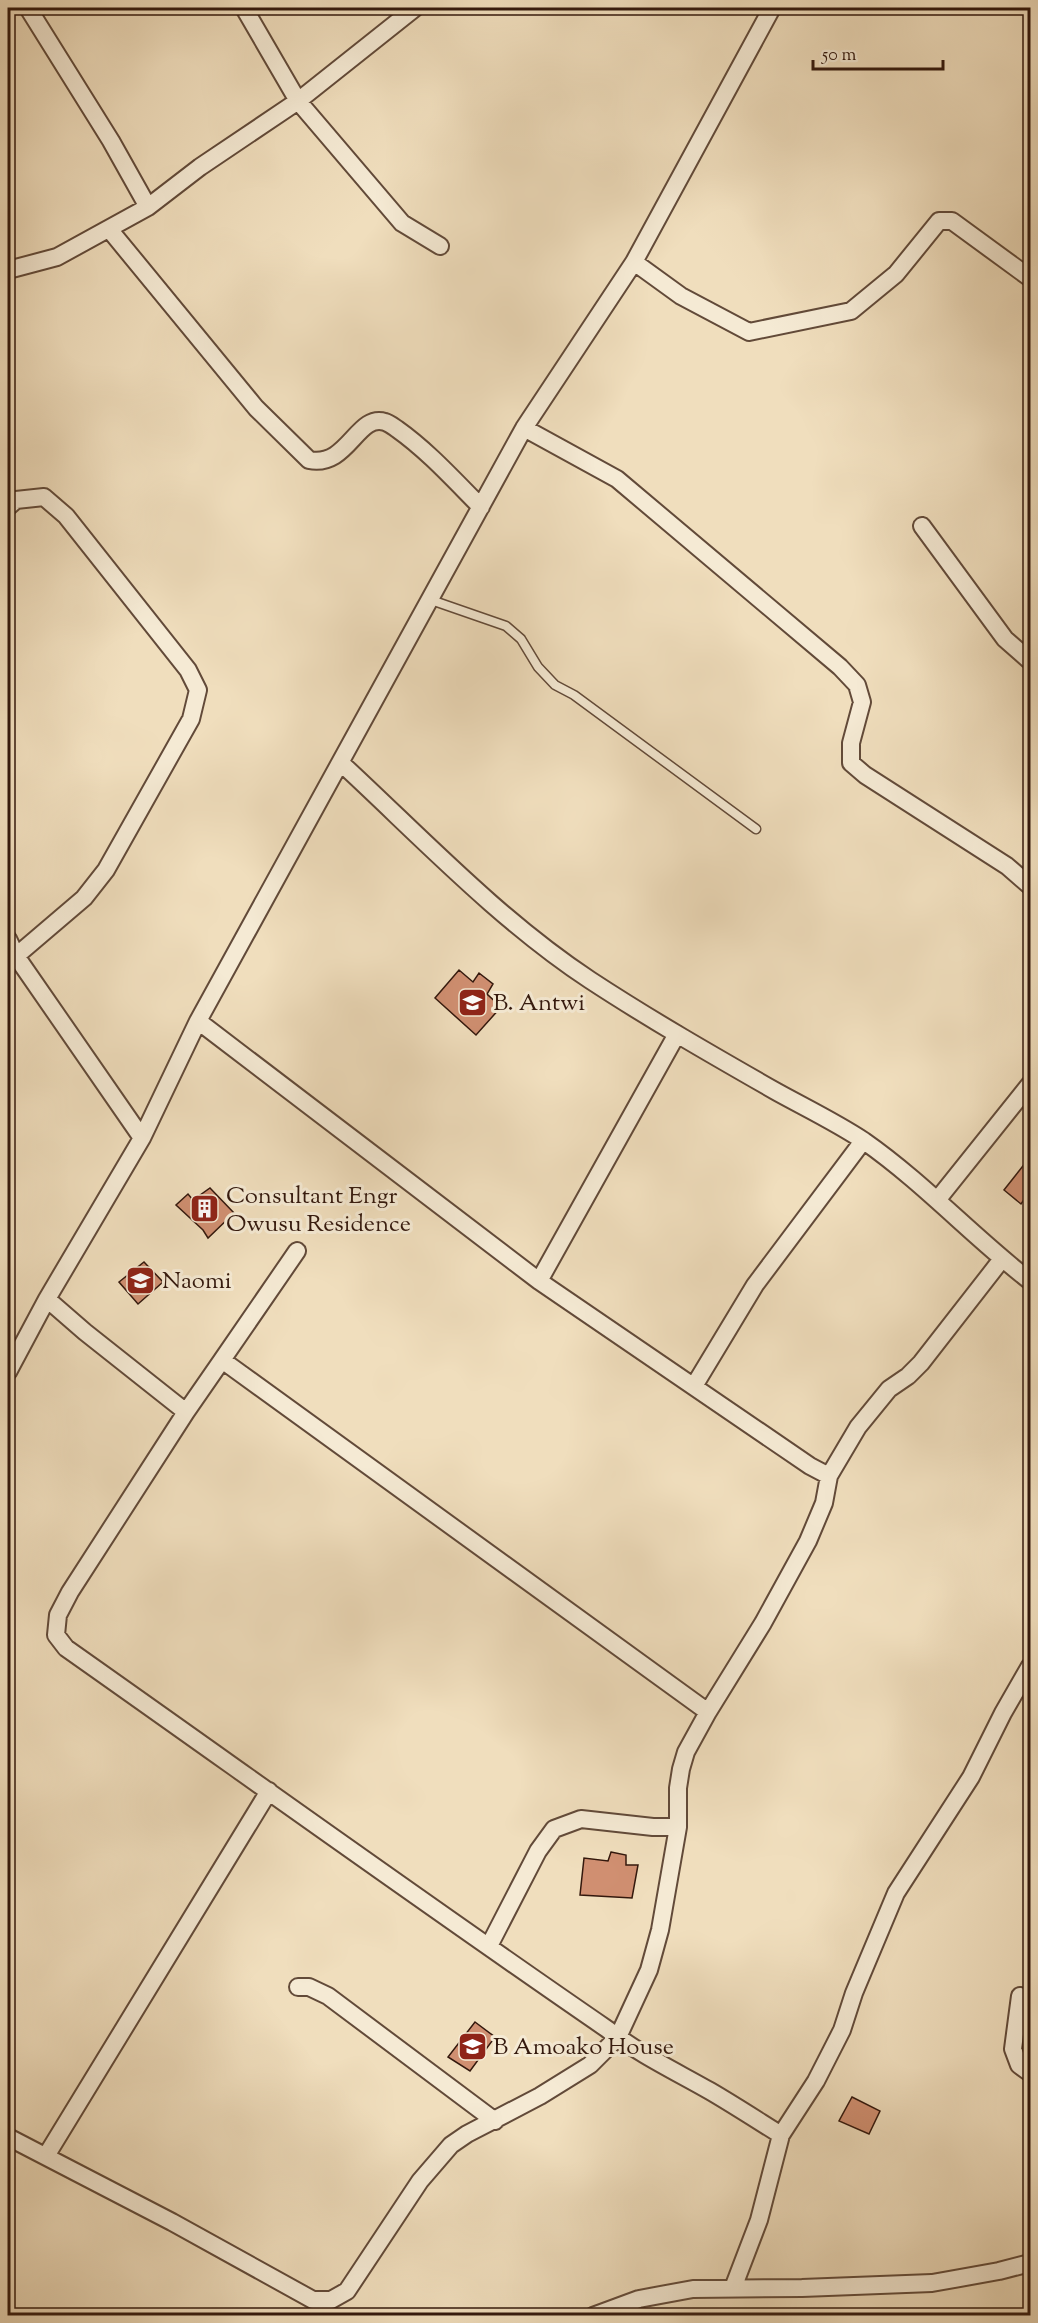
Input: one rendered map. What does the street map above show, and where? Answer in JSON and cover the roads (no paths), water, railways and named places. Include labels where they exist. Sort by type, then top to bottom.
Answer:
[{"type":"street","points":[[28,8],[111,141],[148,207]]},
{"type":"street","points":[[244,8],[298,101],[402,223],[441,246]]},
{"type":"street","points":[[8,270],[57,257],[148,207],[200,167],[298,101],[415,8]]},
{"type":"street","points":[[8,1367],[142,1138],[198,1021],[342,763],[524,428],[634,262],[772,8]]},
{"type":"street","points":[[634,262],[681,296],[749,332],[851,311],[896,274],[939,220],[952,221],[1030,278]]},
{"type":"street","points":[[109,229],[256,408],[309,460],[321,462],[334,457],[370,423],[385,421],[413,440],[481,507]]},
{"type":"street","points":[[524,428],[617,479],[840,667],[857,685],[862,702],[851,743],[851,763],[1007,866],[1030,886]]},
{"type":"street","points":[[8,507],[16,500],[44,497],[66,516],[188,670],[198,690],[191,719],[106,870],[84,898],[16,956]]},
{"type":"street","points":[[922,526],[1005,639],[1030,661]]},
{"type":"street","points":[[342,763],[477,890],[525,931],[588,979],[677,1034],[863,1141],[938,1199],[1002,1259],[1030,1281]]},
{"type":"street","points":[[8,939],[16,956],[142,1138]]},
{"type":"street","points":[[198,1021],[539,1281],[810,1466],[829,1476]]},
{"type":"street","points":[[539,1281],[677,1034]]},
{"type":"street","points":[[938,1199],[1030,1084]]},
{"type":"street","points":[[693,1386],[754,1285],[863,1141]]},
{"type":"street","points":[[297,1251],[186,1412],[70,1592],[58,1615],[56,1635],[66,1647],[643,2055],[709,2091],[780,2135]]},
{"type":"street","points":[[8,2137],[172,2222],[313,2300],[331,2300],[346,2291],[420,2181],[451,2145],[467,2134],[540,2096],[590,2065],[618,2037],[638,1997],[655,1950],[670,1879],[678,1827],[678,1788],[686,1752],[763,1623],[808,1541],[824,1503],[829,1476],[858,1426],[889,1389],[908,1376],[921,1363],[1002,1259]]},
{"type":"street","points":[[47,1299],[186,1412]]},
{"type":"street","points":[[222,1360],[708,1712]]},
{"type":"street","points":[[733,2288],[759,2220],[780,2135],[816,2081],[842,2030],[896,1893],[971,1777],[1030,1666]]},
{"type":"street","points":[[46,2156],[268,1791]]},
{"type":"street","points":[[489,1946],[538,1851],[554,1828],[581,1819],[637,1826],[678,1827]]},
{"type":"street","points":[[298,1987],[309,1988],[328,1996],[495,2121]]},
{"type":"street","points":[[1020,1995],[1014,2049],[1019,2065],[1030,2073]]},
{"type":"street","points":[[593,2316],[649,2296],[693,2289],[932,2283],[1030,2263]]},
{"type":"lane","points":[[431,600],[506,626],[521,639],[538,667],[555,685],[574,695],[756,830]]},
{"type":"place","name":"B. Antwi","points":[[472,1002]]},
{"type":"place","name":"Consultant Engr Owusu Residence","points":[[205,1209]]},
{"type":"place","name":"Naomi","points":[[141,1280]]},
{"type":"place","name":"B Amoako House","points":[[472,2046]]}]
